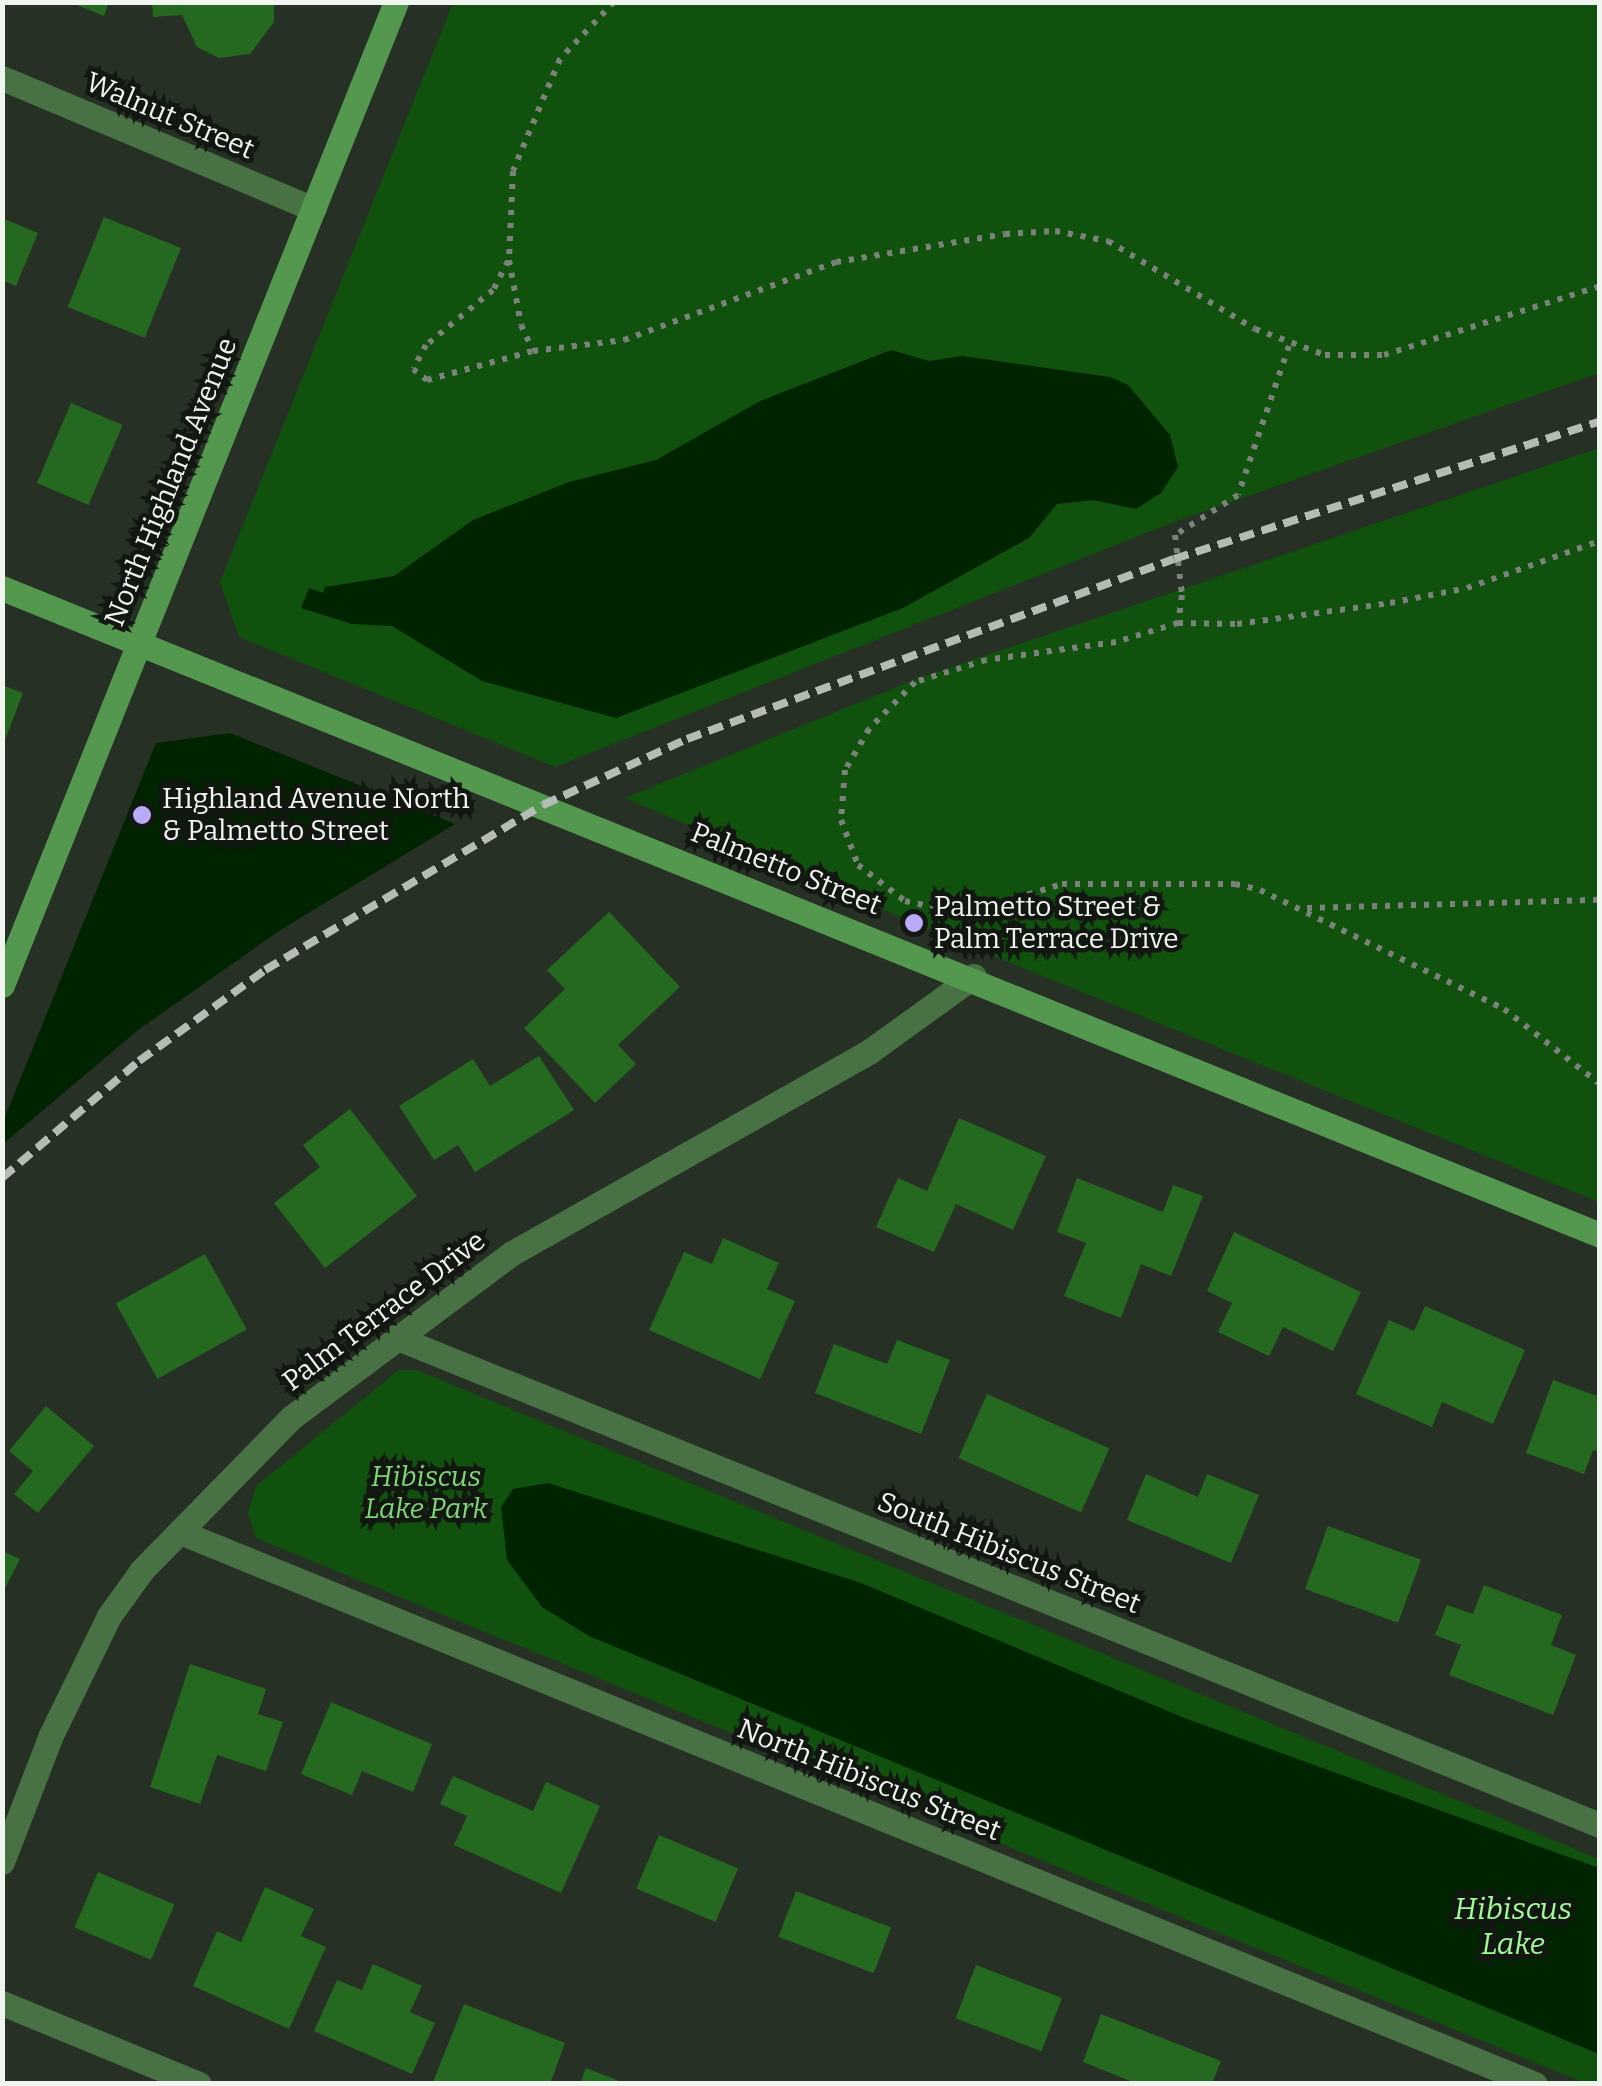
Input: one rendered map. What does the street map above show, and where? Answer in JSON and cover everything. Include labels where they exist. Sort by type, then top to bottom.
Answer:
[{"type":"street","name":"North Highland Avenue","points":[[2,985],[396,2]]},
{"type":"street","name":"Walnut Street","points":[[2,78],[314,208]]},
{"type":"street","name":"Palmetto Street","points":[[2,588],[136,646],[974,976],[1600,1234]]},
{"type":"street","name":"Palm Terrace Drive","points":[[2,1862],[50,1735],[109,1616],[180,1532],[292,1417],[512,1253],[870,1050],[974,976]]},
{"type":"street","name":"South Hibiscus Street","points":[[396,1337],[1600,1824]]},
{"type":"street","name":"North Hibiscus Street","points":[[180,1532],[1535,2084]]},
{"type":"street","points":[[2,2003],[199,2084]]},
{"type":"path","points":[[533,351],[521,325],[509,260],[514,171],[523,136],[560,59],[614,2]]},
{"type":"path","points":[[509,260],[494,290],[426,344],[413,368],[427,380],[533,351],[624,340],[836,262],[949,241],[1055,232],[1140,255],[1289,346],[1324,355],[1384,355],[1600,286]]},
{"type":"path","points":[[1178,624],[1182,595],[1175,535],[1238,495],[1289,346]]},
{"type":"path","points":[[1600,541],[1467,588],[1390,604],[1237,624],[1178,624],[1116,642],[986,660],[915,682],[869,730],[845,770],[840,796],[847,845],[880,886],[936,911],[989,910],[1062,884],[1235,884],[1305,908],[1504,1009],[1600,1084]]},
{"type":"path","points":[[1305,908],[1600,900]]},
{"type":"green space","points":[[453,3],[1599,3],[1599,373],[1174,522],[555,767],[239,637],[220,582]]},
{"type":"green space","points":[[1599,448],[1599,1202],[954,940],[625,798],[919,678]]},
{"type":"green space","name":"Hibiscus Lake Park","points":[[399,1370],[417,1370],[1599,1859],[1599,2083],[1585,2083],[256,1538],[248,1513],[256,1486]]},
{"type":"water","points":[[891,350],[929,361],[962,356],[1110,377],[1128,385],[1170,435],[1178,467],[1161,493],[1136,509],[1093,500],[1057,504],[1029,538],[903,608],[616,718],[482,681],[392,626],[352,624],[301,608],[309,588],[323,593],[325,587],[394,576],[473,520],[569,482],[656,460],[760,401]]},
{"type":"water","points":[[230,733],[455,824],[279,931],[138,1030],[3,1144],[3,1122],[156,743]]},
{"type":"water","name":"Hibiscus Lake","points":[[548,1483],[861,1583],[1187,1719],[1599,1868],[1599,2054],[589,1636],[542,1607],[507,1560],[501,1507],[513,1489]]},
{"type":"building","points":[[70,2],[109,2],[104,16]]},
{"type":"building","points":[[152,2],[274,2],[274,22],[250,54],[219,58],[197,47],[182,15],[153,17]]},
{"type":"building","points":[[104,217],[181,248],[145,338],[68,307]]},
{"type":"building","points":[[2,218],[38,233],[16,286],[2,280]]},
{"type":"building","points":[[71,403],[123,425],[89,505],[37,483]]},
{"type":"building","points":[[2,685],[23,693],[3,745],[2,745]]},
{"type":"building","points":[[609,912],[680,987],[618,1045],[636,1064],[595,1103],[524,1028],[565,989],[547,970]]},
{"type":"building","points":[[539,1056],[574,1110],[475,1172],[458,1145],[434,1160],[399,1106],[473,1059],[490,1086]]},
{"type":"building","points":[[350,1109],[417,1196],[325,1268],[274,1203],[320,1167],[303,1145]]},
{"type":"building","points":[[959,1118],[1046,1156],[1013,1230],[956,1204],[934,1252],[876,1227],[898,1178],[927,1191]]},
{"type":"building","points":[[1077,1178],[1163,1212],[1173,1185],[1203,1196],[1171,1276],[1141,1264],[1121,1318],[1064,1296],[1086,1243],[1057,1232]]},
{"type":"building","points":[[1234,1232],[1361,1292],[1333,1351],[1283,1327],[1269,1356],[1218,1332],[1232,1303],[1207,1291]]},
{"type":"building","points":[[723,1238],[779,1263],[767,1289],[795,1301],[760,1379],[649,1330],[684,1252],[712,1264]]},
{"type":"building","points":[[205,1254],[247,1329],[157,1379],[116,1303]]},
{"type":"building","points":[[1425,1306],[1525,1350],[1493,1424],[1442,1402],[1432,1427],[1356,1394],[1389,1320],[1414,1331]]},
{"type":"building","points":[[897,1340],[950,1360],[921,1434],[815,1393],[834,1344],[887,1364]]},
{"type":"building","points":[[1553,1380],[1600,1397],[1600,1452],[1593,1450],[1584,1474],[1526,1453]]},
{"type":"building","points":[[987,1394],[1109,1449],[1081,1512],[959,1458]]},
{"type":"building","points":[[46,1406],[94,1446],[38,1513],[14,1494],[33,1471],[9,1451]]},
{"type":"building","points":[[1146,1474],[1198,1497],[1207,1474],[1259,1495],[1231,1563],[1127,1520]]},
{"type":"building","points":[[1328,1526],[1421,1560],[1398,1623],[1305,1589]]},
{"type":"building","points":[[2,1551],[20,1559],[2,1594]]},
{"type":"building","points":[[1484,1585],[1562,1615],[1551,1645],[1576,1655],[1553,1715],[1449,1675],[1461,1645],[1435,1635],[1447,1605],[1473,1614]]},
{"type":"building","points":[[190,1664],[266,1689],[258,1714],[283,1722],[266,1771],[217,1755],[200,1804],[150,1787]]},
{"type":"building","points":[[331,1702],[432,1744],[413,1792],[362,1771],[352,1795],[301,1774]]},
{"type":"building","points":[[453,1776],[533,1811],[546,1782],[600,1806],[561,1893],[454,1845],[467,1816],[440,1804]]},
{"type":"building","points":[[659,1835],[738,1869],[716,1922],[636,1888]]},
{"type":"building","points":[[98,1872],[174,1904],[151,1960],[75,1927]]},
{"type":"building","points":[[265,1887],[314,1909],[301,1936],[326,1947],[289,2029],[193,1986],[217,1931],[241,1942]]},
{"type":"building","points":[[796,1891],[891,1928],[874,1973],[778,1937]]},
{"type":"building","points":[[373,1964],[422,1986],[410,2012],[435,2023],[412,2074],[314,2031],[337,1980],[362,1990]]},
{"type":"building","points":[[976,1965],[1062,1998],[1041,2051],[956,2018]]},
{"type":"building","points":[[464,2004],[565,2043],[550,2084],[433,2082]]},
{"type":"building","points":[[1101,2014],[1221,2061],[1212,2084],[1138,2084],[1083,2062]]},
{"type":"building","points":[[586,2068],[624,2083],[624,2084],[580,2084]]},
{"type":"railway","points":[[2,1178],[139,1061],[265,970],[543,805],[687,739],[1174,559],[1600,421]]},
{"type":"place","name":"Highland Avenue North & Palmetto Street","points":[[142,815]]},
{"type":"place","name":"Palmetto Street & Palm Terrace Drive","points":[[914,923]]}]
